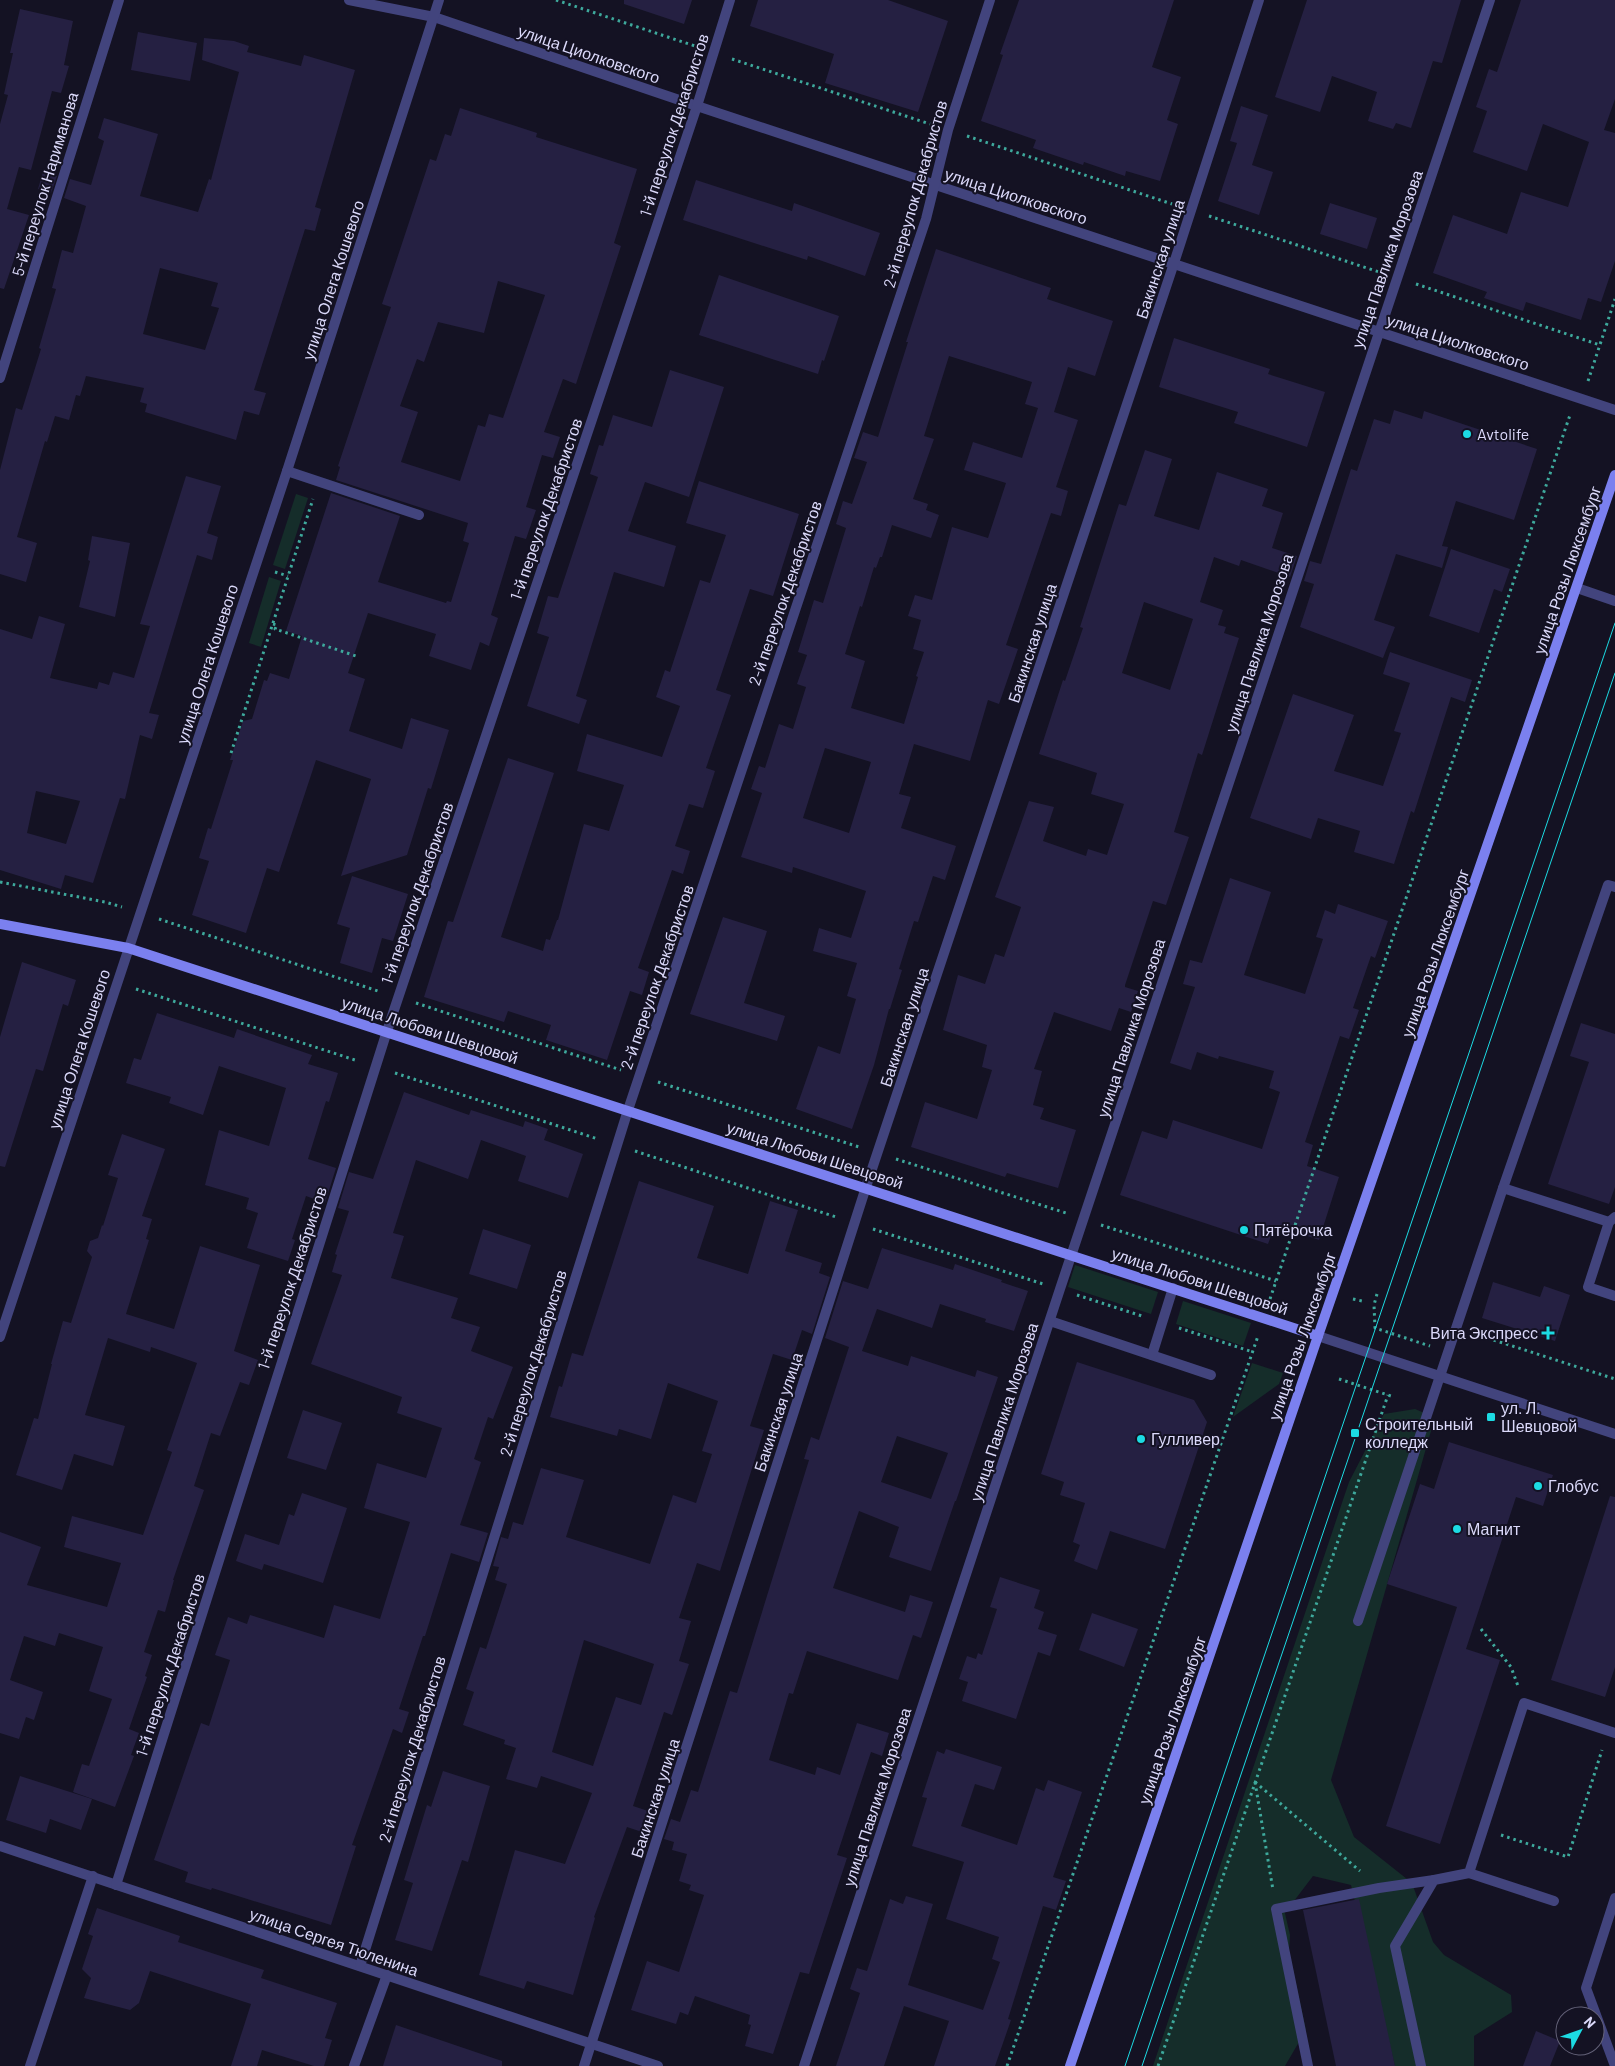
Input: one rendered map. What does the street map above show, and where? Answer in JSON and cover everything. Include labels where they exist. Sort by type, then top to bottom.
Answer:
[{"type":"main road","name":"улица Розы Люксембург","points":[[1070,2066],[1318,1336],[1615,475]]},
{"type":"main road","name":"улица Любови Шевцовой","points":[[0,924],[128,948],[866,1187],[1318,1336]]},
{"type":"street","name":"5-й переулок Нариманова","points":[[0,378],[118,0]]},
{"type":"street","name":"улица Циолковского","points":[[349,0],[434,17],[1615,410]]},
{"type":"street","name":"улица Олега Кошевого","points":[[0,1337],[5,1308],[128,948],[287,471],[439,0]]},
{"type":"street","name":"1-й переулок Декабристов","points":[[116,1885],[375,1067],[697,106],[730,0]]},
{"type":"street","name":"2-й переулок Декабристов","points":[[360,1966],[628,1110],[923,228],[948,130],[990,0]]},
{"type":"street","name":"Бакинская улица","points":[[584,2066],[854,1223],[1174,263],[1259,0]]},
{"type":"street","name":"улица Павлика Морозова","points":[[804,2066],[1071,1255],[1490,0]]},
{"type":"street","points":[[287,471],[419,515]]},
{"type":"street","points":[[1577,588],[1615,601]]},
{"type":"street","points":[[1358,1621],[1503,1188],[1608,885],[1615,888]]},
{"type":"street","points":[[1503,1188],[1612,1220],[1588,1287],[1615,1296]]},
{"type":"street","points":[[1152,1355],[1173,1288]]},
{"type":"street","points":[[1050,1320],[1211,1375]]},
{"type":"street","name":"улица Любови Шевцовой","points":[[1318,1336],[1615,1434]]},
{"type":"street","points":[[1469,1873],[1524,1704],[1612,1732]]},
{"type":"street","name":"улица Сергея Тюленина","points":[[0,1846],[658,2066]]},
{"type":"street","points":[[1308,2066],[1276,1909],[1379,1888],[1469,1873],[1554,1901]]},
{"type":"street","points":[[30,2066],[93,1876]]},
{"type":"street","points":[[1421,2066],[1395,1946],[1434,1880]]},
{"type":"street","points":[[1615,1898],[1586,1988],[1615,2066]]},
{"type":"street","points":[[354,2066],[387,1975]]},
{"type":"path","points":[[556,0],[1600,345]]},
{"type":"path","points":[[1007,2066],[1264,1318],[1571,412],[1587,382],[1615,299]]},
{"type":"path","points":[[232,753],[319,482]]},
{"type":"path","points":[[273,624],[276,625],[275,630],[359,657]]},
{"type":"path","points":[[116,982],[1252,1352]]},
{"type":"path","points":[[1377,1294],[1374,1306],[1375,1328],[1448,1352],[1476,1334],[1615,1379]]},
{"type":"path","points":[[1353,1299],[1362,1301]]},
{"type":"path","points":[[1339,1380],[1394,1397]]},
{"type":"path","points":[[1158,2066],[1388,1395]]},
{"type":"path","points":[[1481,1629],[1510,1667],[1524,1704]]},
{"type":"path","points":[[1483,1829],[1568,1857],[1612,1732]]},
{"type":"path","points":[[1255,1782],[1379,1888]]},
{"type":"path","points":[[1255,1782],[1276,1909]]},
{"type":"green space","points":[[296,494],[308,498],[285,569],[273,565]]},
{"type":"green space","points":[[269,577],[281,581],[261,647],[249,643]]},
{"type":"green space","points":[[1075,1265],[1158,1292],[1151,1314],[1068,1287]]},
{"type":"green space","points":[[1183,1301],[1251,1323],[1243,1346],[1176,1324]]},
{"type":"green space","points":[[1252,1363],[1283,1373],[1279,1384],[1233,1417]]},
{"type":"green space","points":[[1415,1409],[1429,1415],[1431,1431],[1331,1780],[1354,1837],[1412,1883],[1433,1942],[1444,1955],[1511,1995],[1512,2012],[1474,2036],[1474,2066],[1395,2066],[1351,1885],[1313,1876],[1294,1901],[1284,1909],[1290,1935],[1289,1951],[1306,2030],[1285,2066],[1153,2066],[1349,1482],[1384,1414]]},
{"type":"building","points":[[624,0],[692,0],[684,24],[624,4]]},
{"type":"building","points":[[758,0],[888,0],[948,21],[918,112],[825,83],[834,54],[750,26]]},
{"type":"building","points":[[1019,0],[1174,0],[1152,67],[1181,77],[1167,120],[1178,124],[1160,181],[1126,171],[1125,176],[1084,162],[1083,165],[1033,148],[1036,140],[981,121],[1003,55],[1000,54]]},
{"type":"building","points":[[1307,0],[1461,0],[1442,63],[1433,61],[1411,128],[1396,123],[1393,129],[1368,121],[1377,92],[1332,76],[1320,112],[1275,97]]},
{"type":"building","points":[[1521,0],[1615,0],[1615,99],[1604,130],[1615,133],[1615,261],[1601,302],[1588,298],[1581,320],[1526,302],[1523,311],[1484,298],[1487,292],[1433,273],[1453,215],[1507,234],[1521,192],[1568,207],[1589,142],[1543,124],[1527,171],[1473,152],[1487,111],[1476,107],[1489,69],[1497,72]]},
{"type":"building","points":[[20,9],[73,21],[64,65],[69,66],[61,93],[52,91],[31,170],[19,167],[7,209],[29,215],[4,289],[0,288],[0,124],[8,95],[4,94],[13,53],[10,53]]},
{"type":"building","points":[[138,32],[197,43],[190,81],[131,70]]},
{"type":"building","points":[[204,38],[234,41],[249,46],[247,52],[301,66],[304,55],[355,70],[315,207],[321,209],[315,231],[305,229],[254,390],[266,393],[259,415],[244,411],[236,440],[145,412],[147,404],[140,402],[144,388],[86,376],[80,396],[76,395],[69,420],[55,416],[47,442],[45,441],[17,537],[37,543],[26,582],[0,574],[0,470],[16,408],[22,410],[41,349],[39,348],[56,289],[52,288],[62,250],[73,253],[86,206],[64,198],[70,179],[91,185],[104,141],[98,138],[104,118],[158,134],[140,196],[198,212],[209,179],[211,180],[239,72],[202,60]],"holes":[[[160,268],[218,283],[211,306],[219,308],[205,350],[143,334]]]},
{"type":"building","points":[[1241,106],[1268,115],[1252,165],[1273,172],[1259,215],[1218,201],[1237,143],[1230,141]]},
{"type":"building","points":[[460,108],[537,133],[536,137],[637,169],[614,243],[621,246],[576,384],[563,379],[544,432],[560,437],[553,458],[542,455],[526,507],[536,510],[526,539],[515,536],[491,615],[498,618],[489,646],[480,642],[471,670],[429,656],[436,634],[368,613],[348,673],[365,679],[349,731],[402,749],[411,718],[449,730],[431,789],[428,788],[407,855],[341,876],[371,779],[316,760],[279,872],[267,868],[246,933],[192,915],[209,861],[199,858],[208,828],[211,829],[243,721],[252,719],[264,680],[267,681],[270,673],[289,679],[302,636],[286,631],[331,493],[400,516],[378,582],[446,603],[447,601],[451,602],[469,543],[463,541],[468,523],[336,480],[340,467],[338,466],[391,307],[382,304],[430,159],[436,161],[445,134],[451,136]],"holes":[[[498,281],[545,295],[503,418],[489,414],[485,427],[478,425],[460,481],[401,462],[418,412],[400,406],[417,359],[424,362],[438,322],[484,333]]]},
{"type":"building","points":[[43,172],[57,176],[51,193],[38,189]]},
{"type":"building","points":[[696,180],[792,211],[794,203],[880,233],[865,276],[808,256],[807,260],[683,220]]},
{"type":"building","points":[[1330,203],[1377,218],[1367,249],[1320,234]]},
{"type":"building","points":[[936,249],[1051,288],[1047,299],[1113,321],[1095,376],[1068,367],[1054,412],[1078,420],[1056,487],[1068,491],[1061,516],[1051,513],[1006,645],[1018,649],[999,704],[988,700],[970,761],[914,744],[899,794],[911,797],[901,828],[956,846],[945,880],[933,876],[918,922],[914,921],[899,969],[902,970],[874,1065],[852,1129],[796,1109],[818,1046],[840,1054],[856,999],[847,996],[857,963],[813,951],[819,928],[851,938],[866,891],[793,867],[792,873],[741,857],[762,793],[751,789],[759,766],[765,768],[779,724],[793,729],[806,687],[797,684],[807,655],[798,652],[814,600],[823,603],[846,528],[836,524],[843,501],[852,504],[867,462],[854,458],[863,432],[878,437],[908,342],[906,342]],"holes":[[[949,356],[1032,382],[1025,404],[1038,408],[1022,458],[973,442],[964,470],[1006,483],[988,538],[952,527],[932,600],[915,595],[908,616],[921,620],[913,649],[924,652],[904,724],[851,708],[865,661],[845,654],[874,567],[876,568],[880,557],[882,557],[892,525],[931,538],[939,515],[926,510],[928,504],[913,499],[934,439],[924,436]],[[825,748],[871,762],[849,833],[803,818]]]},
{"type":"building","points":[[719,275],[839,316],[818,374],[699,335]]},
{"type":"building","points":[[1174,338],[1270,369],[1268,374],[1325,392],[1307,447],[1234,423],[1238,412],[1159,387]]},
{"type":"building","points":[[670,370],[724,387],[689,497],[645,482],[628,531],[676,546],[664,587],[614,572],[576,696],[587,700],[579,724],[527,706],[549,637],[537,633],[548,596],[558,598],[598,477],[590,474],[599,445],[603,446],[613,415],[652,427]]},
{"type":"building","points":[[1394,410],[1422,419],[1424,411],[1537,449],[1514,520],[1456,501],[1442,546],[1448,547],[1442,568],[1396,554],[1374,620],[1395,627],[1383,658],[1300,627],[1314,584],[1304,581],[1310,561],[1321,564],[1351,469],[1357,471],[1374,419],[1390,424]]},
{"type":"building","points":[[1145,450],[1172,459],[1154,516],[1199,530],[1217,472],[1268,489],[1262,506],[1283,513],[1272,548],[1297,556],[1290,577],[1241,560],[1239,566],[1214,557],[1200,602],[1223,610],[1218,625],[1226,627],[1224,633],[1239,638],[1202,755],[1198,753],[1174,832],[1189,837],[1166,905],[1153,901],[1125,985],[1125,987],[1138,991],[1131,1012],[1119,1008],[1111,1031],[1054,1012],[1034,1069],[1042,1071],[1033,1105],[1044,1108],[1040,1119],[1076,1130],[1058,1188],[1007,1173],[1005,1177],[911,1147],[925,1102],[977,1119],[992,1070],[982,1067],[987,1045],[943,1030],[958,975],[985,984],[995,954],[1004,957],[1021,907],[995,897],[1029,801],[1054,807],[1043,841],[1086,856],[1088,849],[1107,855],[1124,804],[1091,794],[1097,773],[1039,754],[1063,680],[1065,681],[1083,628],[1080,627],[1119,504],[1126,506]],"holes":[[[1144,602],[1193,619],[1170,690],[1122,673]]]},
{"type":"building","points":[[186,476],[221,486],[207,533],[218,537],[212,560],[197,555],[149,713],[159,715],[152,739],[140,735],[125,799],[120,798],[93,883],[65,875],[61,889],[0,870],[0,629],[32,639],[39,616],[65,624],[50,678],[97,689],[99,682],[109,685],[113,672],[134,678],[150,626],[140,624]],"holes":[[[36,791],[80,801],[66,844],[27,833]]]},
{"type":"building","points":[[699,481],[799,514],[773,596],[750,589],[716,690],[731,695],[706,768],[715,771],[703,808],[689,804],[675,846],[690,851],[683,874],[672,870],[638,968],[649,972],[642,995],[630,991],[607,1060],[546,1040],[551,1025],[508,1011],[504,1022],[424,997],[448,921],[453,922],[508,758],[554,773],[501,937],[543,951],[546,939],[550,940],[558,920],[584,824],[609,831],[624,785],[577,771],[587,734],[662,757],[680,706],[656,697],[665,670],[670,672],[700,580],[710,583],[726,535],[686,523]]},
{"type":"building","points":[[92,536],[130,543],[115,617],[79,607],[90,561],[88,560]]},
{"type":"building","points":[[1451,549],[1510,569],[1502,592],[1494,589],[1479,633],[1429,616]]},
{"type":"building","points":[[1390,652],[1472,680],[1465,702],[1451,697],[1414,813],[1411,811],[1394,864],[1354,852],[1360,831],[1318,818],[1311,839],[1250,818],[1293,694],[1354,715],[1334,771],[1383,786],[1401,733],[1394,731],[1410,683],[1383,674]]},
{"type":"building","points":[[352,876],[408,894],[393,941],[382,938],[372,973],[340,963],[350,928],[337,924]]},
{"type":"building","points":[[1230,878],[1271,892],[1244,975],[1305,994],[1323,939],[1316,937],[1325,910],[1335,914],[1338,904],[1388,921],[1375,958],[1371,956],[1353,1008],[1359,1010],[1349,1039],[1340,1036],[1305,1142],[1313,1145],[1307,1166],[1339,1177],[1319,1240],[1275,1225],[1268,1244],[1120,1195],[1142,1131],[1167,1139],[1173,1120],[1262,1149],[1280,1092],[1269,1088],[1274,1071],[1219,1056],[1218,1059],[1197,1052],[1191,1070],[1170,1063],[1195,987],[1183,984],[1190,960],[1202,963]]},
{"type":"building","points":[[723,917],[767,931],[744,1003],[785,1016],[777,1041],[690,1014]]},
{"type":"building","points":[[22,962],[76,980],[68,1006],[63,1004],[43,1071],[36,1069],[5,1167],[0,1166],[0,1037]]},
{"type":"building","points":[[157,1013],[234,1038],[237,1029],[312,1055],[308,1064],[338,1073],[329,1102],[326,1101],[308,1159],[336,1168],[325,1203],[306,1196],[292,1239],[295,1240],[288,1261],[247,1248],[258,1213],[246,1209],[249,1198],[205,1185],[219,1130],[269,1146],[286,1088],[219,1066],[203,1115],[169,1103],[171,1097],[126,1083],[134,1058],[141,1060]]},
{"type":"building","points":[[1581,1023],[1615,1034],[1615,1187],[1609,1204],[1548,1184],[1589,1062],[1570,1056]]},
{"type":"building","points":[[404,1092],[469,1115],[471,1110],[523,1127],[525,1121],[548,1129],[544,1140],[583,1154],[568,1198],[518,1181],[526,1156],[481,1140],[468,1179],[416,1160],[393,1233],[404,1236],[391,1278],[458,1298],[451,1318],[480,1327],[471,1351],[513,1367],[493,1419],[488,1417],[474,1459],[481,1462],[460,1525],[488,1533],[479,1562],[451,1553],[425,1636],[423,1636],[399,1709],[409,1712],[402,1733],[393,1729],[352,1845],[356,1846],[331,1925],[212,1888],[211,1890],[185,1882],[188,1872],[154,1860],[201,1723],[209,1726],[230,1660],[215,1655],[228,1617],[247,1624],[250,1615],[324,1638],[334,1605],[380,1619],[410,1522],[364,1508],[377,1463],[426,1478],[442,1428],[397,1413],[402,1397],[311,1364],[342,1275],[332,1272],[337,1255],[335,1254],[349,1211],[338,1208],[349,1172],[373,1179]]},
{"type":"building","points":[[122,1134],[165,1149],[142,1216],[152,1219],[146,1239],[149,1240],[126,1314],[174,1329],[200,1246],[260,1265],[234,1351],[258,1360],[249,1385],[240,1382],[220,1436],[211,1433],[194,1486],[204,1490],[173,1580],[165,1612],[158,1610],[144,1652],[152,1655],[145,1676],[147,1677],[129,1729],[139,1733],[131,1755],[134,1756],[115,1807],[73,1792],[82,1764],[89,1766],[112,1699],[89,1691],[103,1647],[59,1633],[55,1646],[24,1636],[10,1680],[43,1692],[34,1720],[26,1717],[19,1739],[0,1733],[0,1532],[41,1547],[27,1585],[107,1607],[121,1563],[64,1547],[72,1516],[143,1535],[172,1452],[167,1450],[197,1363],[151,1347],[150,1352],[108,1338],[85,1415],[125,1426],[113,1466],[74,1454],[62,1490],[16,1475],[34,1418],[38,1419],[63,1321],[71,1323],[92,1257],[87,1251],[90,1241],[98,1238],[118,1178],[108,1175]]},
{"type":"building","points":[[639,1181],[714,1206],[697,1258],[748,1274],[770,1201],[798,1210],[785,1251],[822,1263],[819,1273],[830,1277],[812,1334],[802,1330],[792,1360],[773,1354],[750,1426],[764,1430],[720,1571],[697,1563],[679,1618],[691,1621],[679,1661],[689,1664],[672,1715],[664,1712],[633,1806],[657,1814],[651,1835],[627,1827],[594,1917],[573,1995],[527,1981],[524,1989],[479,1975],[515,1850],[565,1864],[592,1793],[541,1776],[537,1788],[506,1779],[516,1748],[504,1744],[505,1740],[463,1725],[474,1692],[466,1689],[480,1647],[486,1649],[507,1584],[495,1580],[499,1567],[493,1566],[501,1537],[508,1539],[513,1522],[523,1525],[541,1468],[584,1480],[566,1537],[650,1564],[673,1495],[696,1503],[712,1454],[702,1451],[718,1401],[668,1383],[651,1439],[619,1429],[617,1436],[550,1417],[559,1386],[562,1387],[572,1353],[583,1356]],"holes":[[[584,1640],[654,1664],[641,1705],[616,1697],[593,1766],[552,1752]]]},
{"type":"building","points":[[483,1229],[531,1245],[517,1289],[469,1274]]},
{"type":"building","points":[[882,1248],[953,1270],[955,1264],[1028,1291],[1014,1331],[985,1322],[986,1319],[940,1304],[932,1328],[877,1309],[862,1351],[908,1366],[911,1356],[975,1377],[977,1370],[998,1377],[931,1571],[889,1557],[899,1527],[859,1511],[833,1588],[905,1612],[910,1595],[933,1602],[921,1638],[913,1635],[898,1680],[807,1651],[793,1694],[789,1693],[769,1760],[815,1775],[817,1767],[840,1775],[857,1723],[889,1733],[882,1756],[871,1752],[837,1855],[847,1858],[809,1974],[800,1972],[773,2054],[745,2046],[751,2025],[748,2024],[750,2015],[695,1996],[688,2015],[680,2012],[676,2024],[631,2010],[647,1961],[679,1972],[704,1895],[689,1890],[691,1885],[679,1881],[687,1854],[672,1850],[674,1842],[664,1839],[671,1819],[680,1822],[691,1790],[698,1792],[730,1691],[737,1693],[809,1460],[804,1459],[811,1437],[819,1440],[849,1347],[825,1338],[843,1281],[868,1289]],"holes":[[[897,1436],[948,1453],[931,1499],[881,1482]]]},
{"type":"building","points":[[1493,1282],[1540,1297],[1544,1286],[1570,1295],[1555,1341],[1482,1318]]},
{"type":"building","points":[[1077,1362],[1194,1400],[1207,1422],[1165,1549],[1110,1531],[1097,1570],[1074,1561],[1080,1545],[1073,1542],[1085,1503],[1060,1495],[1064,1482],[1041,1474]]},
{"type":"building","points":[[303,1410],[342,1423],[326,1470],[287,1458]]},
{"type":"building","points":[[1449,1442],[1553,1475],[1543,1506],[1516,1497],[1466,1649],[1500,1660],[1440,1844],[1386,1826],[1457,1607],[1387,1584],[1420,1484],[1434,1489]]},
{"type":"building","points":[[302,1493],[347,1508],[323,1583],[264,1564],[262,1570],[236,1561],[245,1534],[279,1545],[289,1514],[294,1516]]},
{"type":"building","points":[[1610,1496],[1615,1497],[1615,1667],[1605,1697],[1551,1680]]},
{"type":"building","points":[[1000,1577],[1040,1590],[1034,1608],[1044,1612],[1038,1629],[1057,1635],[1050,1656],[1038,1652],[1016,1719],[962,1701],[968,1682],[959,1679],[967,1656],[976,1659],[978,1653],[982,1655],[997,1609],[990,1607]]},
{"type":"building","points":[[1092,1613],[1138,1629],[1124,1667],[1079,1650]]},
{"type":"building","points":[[946,1749],[1002,1767],[994,1790],[975,1784],[961,1826],[1017,1845],[1036,1788],[1044,1791],[1048,1780],[1082,1792],[1053,1877],[1066,1881],[1056,1910],[1043,1906],[1008,2019],[1011,2020],[995,2066],[934,2066],[949,2021],[904,2006],[884,2066],[836,2066],[860,1993],[850,1989],[857,1968],[867,1971],[890,1899],[903,1904],[906,1896],[933,1904],[908,1985],[983,2010],[1000,1962],[992,1959],[999,1937],[946,1919],[964,1862],[912,1846],[927,1798],[922,1797],[937,1751],[944,1754]]},
{"type":"building","points":[[443,1771],[490,1786],[468,1862],[462,1860],[432,1951],[395,1940],[413,1883],[404,1880],[427,1805],[431,1807]]},
{"type":"building","points":[[20,1776],[92,1799],[81,1830],[50,1819],[46,1833],[6,1820]]},
{"type":"building","points":[[1359,1899],[1395,2066],[1336,2066],[1303,1910]]},
{"type":"building","points":[[97,1908],[180,1936],[178,1942],[264,1970],[261,1978],[337,2003],[325,2038],[332,2040],[324,2066],[314,2066],[262,2050],[257,2066],[231,2066],[251,2004],[150,1971],[139,2003],[130,2010],[84,1998],[91,1978],[82,1969],[93,1936],[88,1934]]},
{"type":"building","points":[[396,2025],[502,2061],[502,2066],[383,2066]]},
{"type":"building","points":[[1536,2031],[1555,2039],[1555,2054],[1550,2066],[1523,2066]]},
{"type":"tram line","points":[[1125,2066],[1615,623]]},
{"type":"tram line","points":[[1142,2066],[1615,673]]},
{"type":"place","name":"Avtolife","points":[[1467,434]]},
{"type":"place","name":"Пятёрочка","points":[[1244,1230]]},
{"type":"place","name":"Вита Экспресс","points":[[1548,1333]]},
{"type":"place","name":"ул. Л. Шевцовой","points":[[1491,1417]]},
{"type":"place","name":"Строительный колледж","points":[[1355,1433]]},
{"type":"place","name":"Гулливер","points":[[1141,1439]]},
{"type":"place","name":"Глобус","points":[[1538,1486]]},
{"type":"place","name":"Магнит","points":[[1457,1529]]}]
